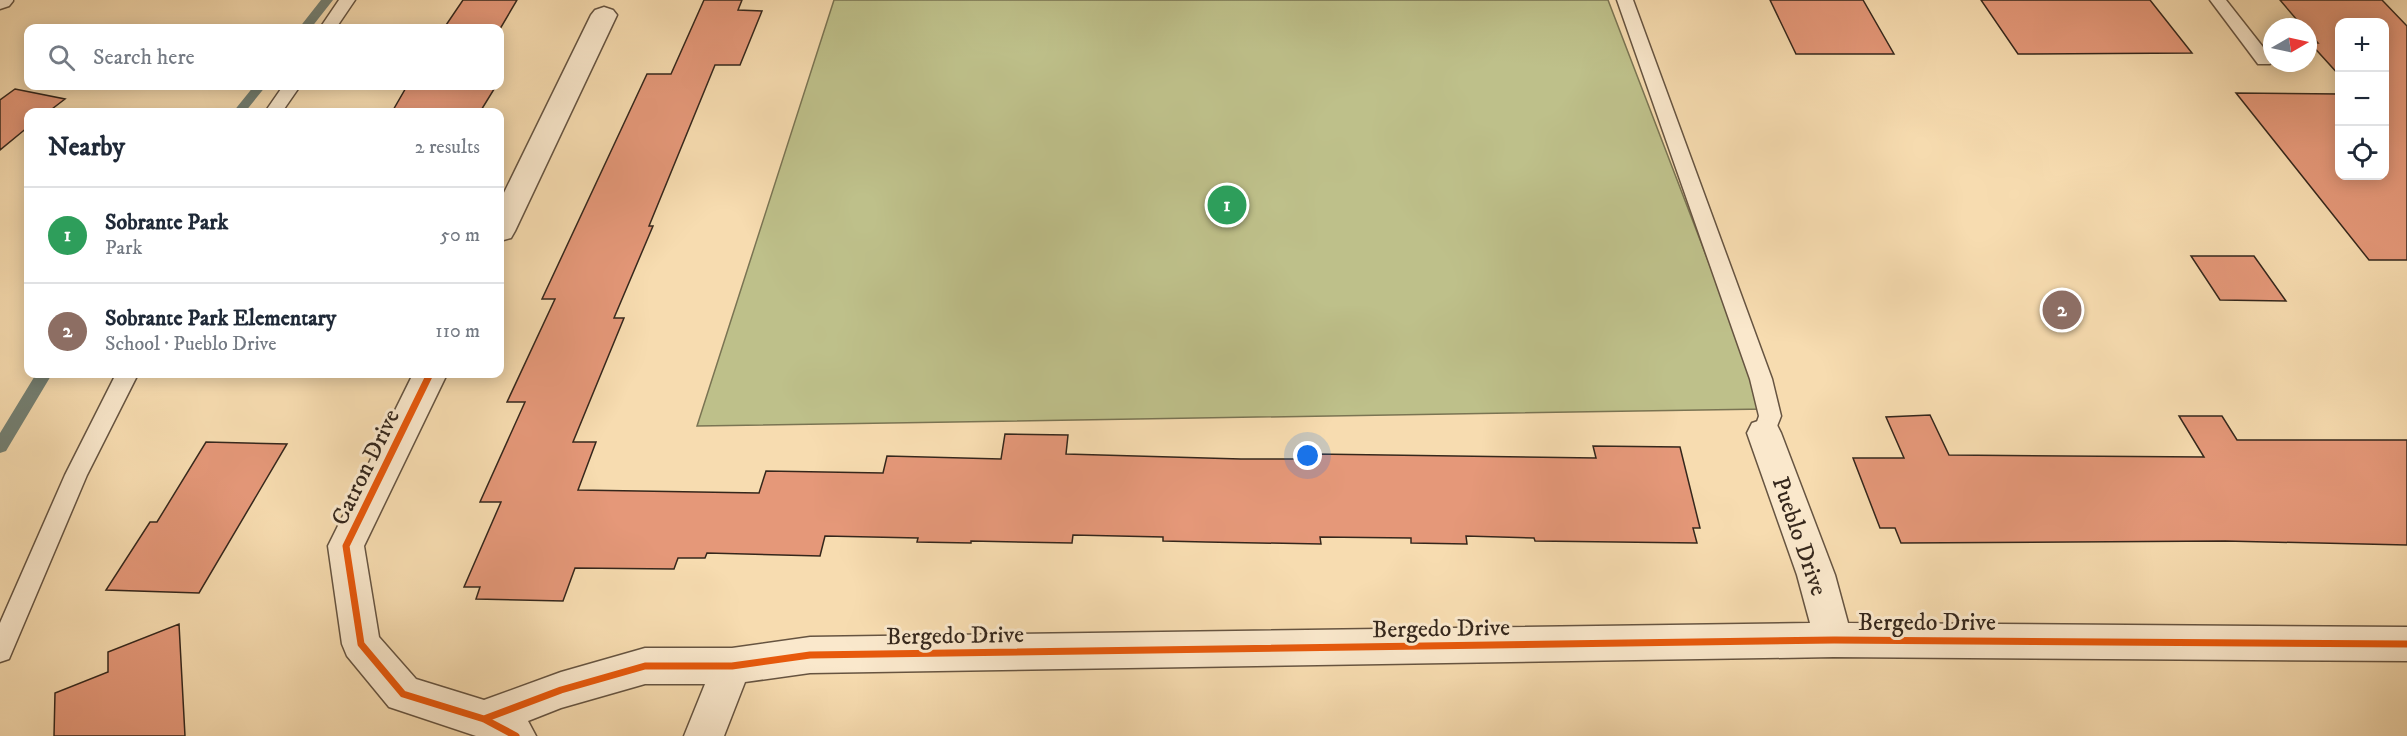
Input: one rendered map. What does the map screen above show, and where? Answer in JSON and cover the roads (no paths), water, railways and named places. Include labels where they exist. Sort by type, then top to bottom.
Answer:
[{"type":"street","points":[[504,223],[604,15]]},
{"type":"street","name":"Catron Drive","points":[[428,378],[346,546],[361,644],[403,694],[500,727]]},
{"type":"street","name":"Pueblo Drive","points":[[1764,434],[1816,575],[1834,640]]},
{"type":"street","name":"Bergedo Drive","points":[[500,727],[561,690],[645,666],[732,666],[810,655],[1834,640],[2407,644]]},
{"type":"street","points":[[704,736],[732,666]]},
{"type":"lane","points":[[331,24],[347,0]]},
{"type":"lane","points":[[1625,0],[1761,379],[1770,416],[1764,434]]},
{"type":"lane","points":[[2218,0],[2263,59]]},
{"type":"lane","points":[[276,108],[288,90]]},
{"type":"lane","points":[[0,651],[76,475],[125,378]]},
{"type":"waterway","points":[[308,24],[327,0]]},
{"type":"waterway","points":[[242,108],[257,90]]},
{"type":"waterway","points":[[0,447],[42,378]]},
{"type":"place","name":"Sobrante Park","points":[[1227,205]]},
{"type":"place","name":"Sobrante Park Elementary","points":[[2062,310]]}]
